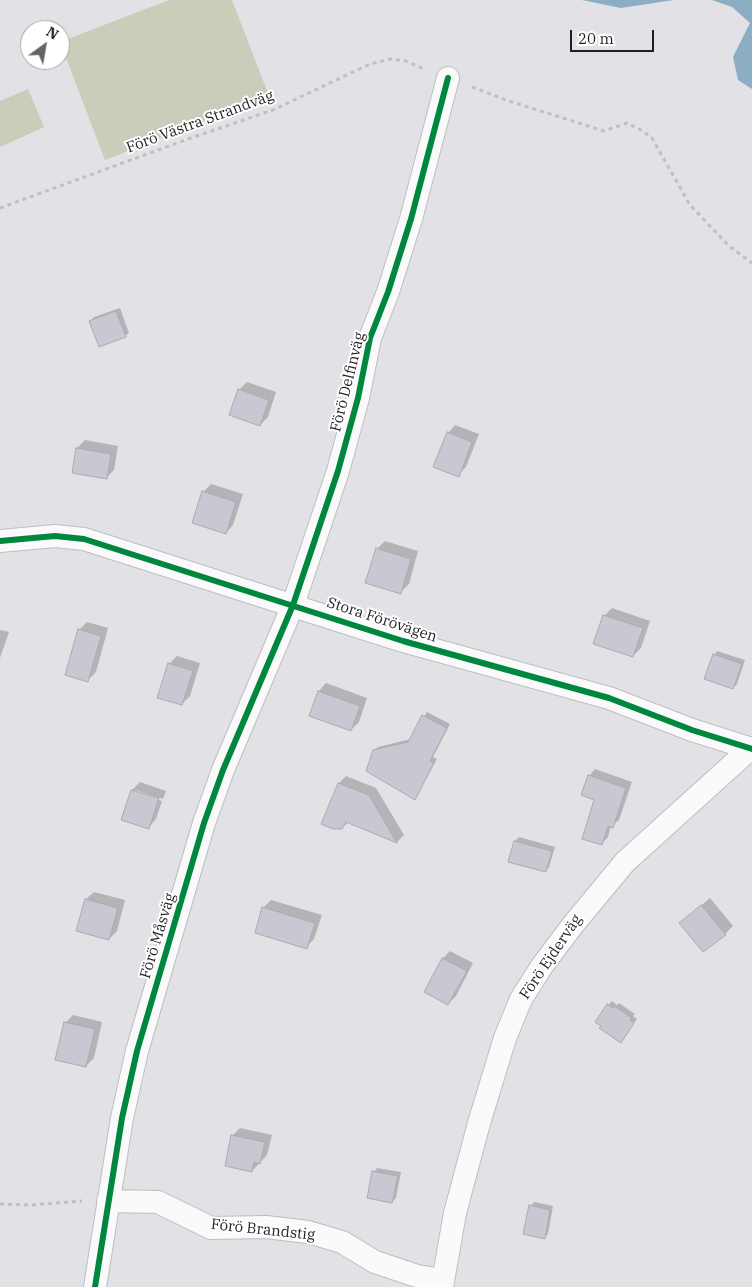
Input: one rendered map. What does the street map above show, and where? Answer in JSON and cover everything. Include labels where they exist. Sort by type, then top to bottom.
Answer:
[{"type":"street","name":"Förö Delfinväg","points":[[293,605],[338,471],[358,398],[370,338],[388,292],[411,219],[448,78]]},
{"type":"street","name":"Stora Förövägen","points":[[0,541],[55,536],[84,539],[403,641],[609,698],[682,726],[752,749]]},
{"type":"street","name":"Förö Måsväg","points":[[95,1287],[108,1201],[137,1051],[204,823],[223,770],[293,605]]},
{"type":"street","name":"Förö Ejderväg","points":[[442,1284],[455,1213],[479,1123],[505,1038],[522,999],[542,966],[572,926],[625,862],[752,749]]},
{"type":"street","name":"Förö Brandstig","points":[[108,1201],[158,1202],[211,1228],[266,1227],[308,1232],[342,1242],[375,1262],[442,1284]]},
{"type":"path","points":[[0,1204],[31,1205],[108,1201]]},
{"type":"green space","points":[[169,0],[232,0],[269,96],[105,160],[70,68],[70,38]]},
{"type":"green space","points":[[28,89],[44,127],[0,147],[0,101]]},
{"type":"water","points":[[582,0],[674,0],[621,8]]},
{"type":"water","points":[[712,0],[752,0],[752,89],[738,80],[733,57],[750,23],[732,7]]},
{"type":"building","points":[[116,311],[126,337],[99,347],[89,321]]},
{"type":"building","points":[[238,389],[269,400],[260,426],[229,415]]},
{"type":"building","points":[[447,432],[472,442],[459,477],[433,467]]},
{"type":"building","points":[[76,448],[111,454],[107,479],[72,473]]},
{"type":"building","points":[[202,491],[236,502],[226,534],[192,523]]},
{"type":"building","points":[[376,548],[411,559],[401,594],[365,583]]},
{"type":"building","points":[[603,615],[643,628],[633,657],[593,644]]},
{"type":"building","points":[[78,629],[101,636],[88,682],[65,675]]},
{"type":"building","points":[[713,654],[742,664],[733,689],[704,679]]},
{"type":"building","points":[[168,663],[193,671],[182,705],[157,698]]},
{"type":"building","points":[[318,691],[360,706],[351,731],[309,716]]},
{"type":"building","points":[[422,715],[447,728],[430,761],[434,763],[415,800],[366,771],[373,750],[408,742]]},
{"type":"building","points":[[588,775],[626,788],[613,828],[608,826],[602,845],[582,839],[594,800],[581,795]]},
{"type":"building","points":[[338,783],[369,795],[397,843],[346,822],[342,829],[333,829],[321,824]]},
{"type":"building","points":[[131,790],[159,798],[149,829],[121,820]]},
{"type":"building","points":[[514,841],[552,851],[546,872],[508,862]]},
{"type":"building","points":[[85,899],[118,908],[109,940],[76,931]]},
{"type":"building","points":[[701,905],[726,935],[703,952],[679,923]]},
{"type":"building","points":[[262,907],[315,923],[307,949],[255,933]]},
{"type":"building","points":[[442,958],[467,971],[448,1005],[424,992]]},
{"type":"building","points":[[607,1004],[613,1008],[614,1006],[632,1018],[630,1020],[634,1023],[621,1043],[599,1028],[601,1026],[595,1022]]},
{"type":"building","points":[[64,1022],[95,1029],[86,1067],[55,1060]]},
{"type":"building","points":[[231,1135],[265,1142],[260,1164],[254,1162],[252,1172],[225,1166]]},
{"type":"building","points":[[372,1171],[398,1176],[392,1203],[367,1198]]},
{"type":"building","points":[[529,1205],[550,1210],[545,1239],[523,1234]]},
{"type":"cycle path","points":[[95,1287],[122,1118],[137,1051],[204,823],[223,770],[293,605],[338,471],[358,398],[370,338],[388,292],[411,219],[448,78]]},
{"type":"cycle path","points":[[0,541],[55,536],[84,539],[403,641],[609,698],[692,730],[752,749]]}]
